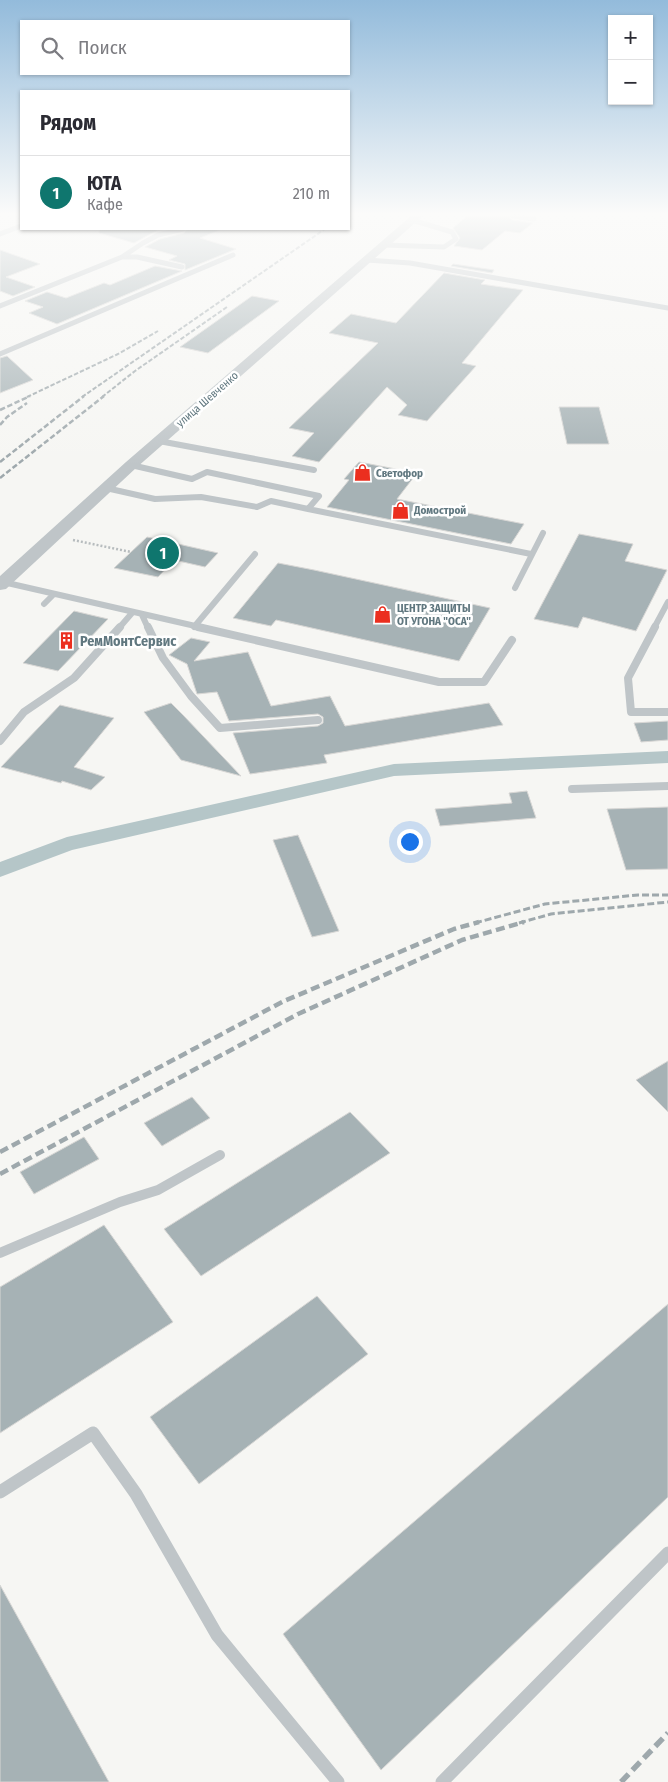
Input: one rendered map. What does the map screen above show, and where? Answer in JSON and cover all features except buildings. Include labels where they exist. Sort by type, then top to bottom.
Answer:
[{"type":"street","name":"улица Шевченко","points":[[1,584],[131,465],[322,299]]},
{"type":"lane","points":[[0,306],[17,299]]},
{"type":"lane","points":[[0,354],[129,299]]},
{"type":"lane","points":[[617,299],[668,308]]},
{"type":"lane","points":[[159,441],[314,470]]},
{"type":"lane","points":[[131,465],[192,479],[206,472],[319,496],[308,509]]},
{"type":"lane","points":[[106,488],[155,499],[201,497],[257,507],[271,501],[532,554]]},
{"type":"lane","points":[[515,588],[543,533]]},
{"type":"lane","points":[[194,627],[255,554]]},
{"type":"lane","points":[[1,584],[439,682],[484,682],[512,640]]},
{"type":"lane","points":[[44,604],[53,595]]},
{"type":"lane","points":[[668,602],[628,678],[631,712],[668,712]]},
{"type":"lane","points":[[0,740],[24,712],[74,678],[132,613]]},
{"type":"lane","points":[[142,615],[163,658],[192,696],[220,728],[318,720]]},
{"type":"lane","points":[[572,789],[668,786]]},
{"type":"lane","points":[[0,1253],[120,1202],[158,1190],[220,1155]]},
{"type":"lane","points":[[0,1492],[93,1433],[136,1494],[217,1635],[338,1782]]},
{"type":"lane","points":[[442,1782],[668,1553]]},
{"type":"path","points":[[72,539],[131,552]]},
{"type":"waterway","points":[[0,870],[67,844],[394,770],[668,757]]},
{"type":"railway","points":[[82,397],[224,299]]},
{"type":"railway","points":[[102,397],[135,371],[227,307]]},
{"type":"railway","points":[[27,397],[118,354],[158,331]]},
{"type":"railway","points":[[0,410],[30,396]]},
{"type":"railway","points":[[0,462],[84,396]]},
{"type":"railway","points":[[0,478],[104,396]]},
{"type":"railway","points":[[0,425],[7,417],[27,403]]},
{"type":"railway","points":[[475,923],[545,904],[638,895],[668,895]]},
{"type":"railway","points":[[519,923],[551,914],[668,902]]},
{"type":"railway","points":[[0,1152],[284,1001],[454,929],[479,922]]},
{"type":"railway","points":[[0,1174],[298,1014],[462,940],[524,922]]},
{"type":"railway","points":[[621,1782],[668,1733]]},
{"type":"place","name":"Светофор","points":[[362,473]]},
{"type":"place","name":"Домострой","points":[[400,510]]},
{"type":"place","name":"ЮТА","points":[[163,553]]},
{"type":"place","name":"ЦЕНТР ЗАЩИТЫ ОТ УГОНА \"ОСА\"","points":[[383,614]]},
{"type":"place","name":"РемМонтСервис","points":[[66,641]]}]
